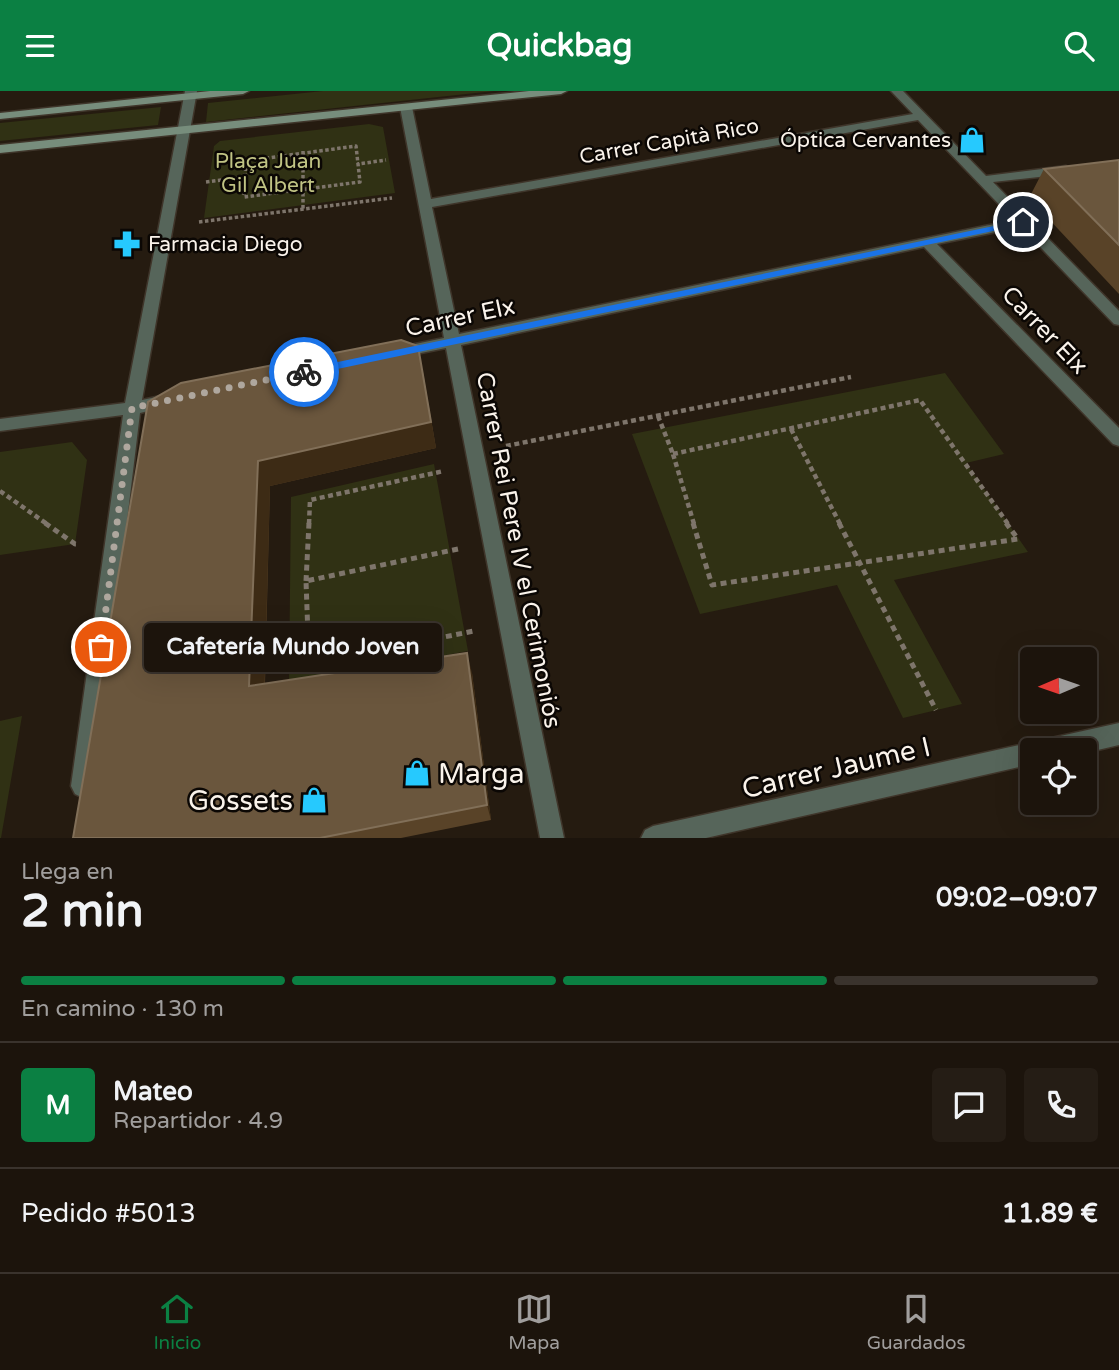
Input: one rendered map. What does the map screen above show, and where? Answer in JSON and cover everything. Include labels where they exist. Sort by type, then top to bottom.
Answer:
[{"type":"street","points":[[0,115],[191,94],[243,91]]},
{"type":"street","points":[[0,149],[561,91]]},
{"type":"street","points":[[897,91],[1119,320]]},
{"type":"street","points":[[82,797],[132,408],[191,94]]},
{"type":"street","name":"Carrer Rei Pere IV el Cerimoniós","points":[[406,107],[552,838]]},
{"type":"street","name":"Carrer Capità Rico","points":[[425,204],[919,116]]},
{"type":"street","points":[[982,180],[1078,168]]},
{"type":"street","name":"Carrer Elx","points":[[386,355],[1023,222]]},
{"type":"street","name":"Carrer Elx","points":[[928,243],[1119,439]]},
{"type":"street","points":[[0,425],[132,408],[186,397]]},
{"type":"street","points":[[1097,739],[1119,734]]},
{"type":"street","name":"Carrer Jaume I","points":[[653,838],[1020,756]]},
{"type":"path","points":[[302,141],[303,209]]},
{"type":"path","points":[[356,146],[358,164],[360,182],[244,197],[246,161],[356,146]]},
{"type":"path","points":[[358,164],[393,159]]},
{"type":"path","points":[[205,182],[245,177]]},
{"type":"path","points":[[198,223],[399,197]]},
{"type":"path","points":[[475,452],[851,377]]},
{"type":"path","points":[[658,416],[673,454],[712,585],[1018,539],[920,400],[673,454]]},
{"type":"path","points":[[791,429],[936,710]]},
{"type":"path","points":[[447,484],[444,471],[310,500],[306,580],[309,664],[474,632],[472,620]]},
{"type":"path","points":[[0,491],[75,544]]},
{"type":"path","points":[[457,535],[461,560]]},
{"type":"path","points":[[306,580],[459,548]]},
{"type":"green space","points":[[323,91],[494,91],[206,122],[208,103]]},
{"type":"green space","points":[[161,107],[158,125],[0,141],[0,123]]},
{"type":"green space","name":"Plaça Juan Gil Albert","points":[[369,124],[383,127],[395,193],[204,218],[214,146],[220,141]]},
{"type":"green space","points":[[945,373],[1004,454],[966,463],[1028,552],[894,580],[962,704],[903,718],[837,585],[700,614],[632,434]]},
{"type":"green space","points":[[72,442],[87,460],[75,544],[0,555],[0,452]]},
{"type":"green space","points":[[434,464],[468,651],[289,684],[291,497]]},
{"type":"green space","points":[[22,716],[1,838],[0,838],[0,721]]},
{"type":"building","points":[[1119,160],[1119,245],[1044,169]]},
{"type":"building","points":[[401,340],[418,346],[431,422],[258,461],[249,686],[467,653],[487,805],[320,838],[73,838],[148,402],[181,383]]},
{"type":"way so far","points":[[101,647],[132,408],[304,372]]},
{"type":"place","name":"Óptica Cervantes","points":[[972,140]]},
{"type":"place","name":"Farmacia Diego","points":[[127,244]]},
{"type":"place","name":"Cafetería Mundo Joven","points":[[101,647]]},
{"type":"place","name":"Marga","points":[[417,773]]},
{"type":"place","name":"Gossets","points":[[314,800]]},
{"type":"route","points":[[304,372],[1023,222]]}]
